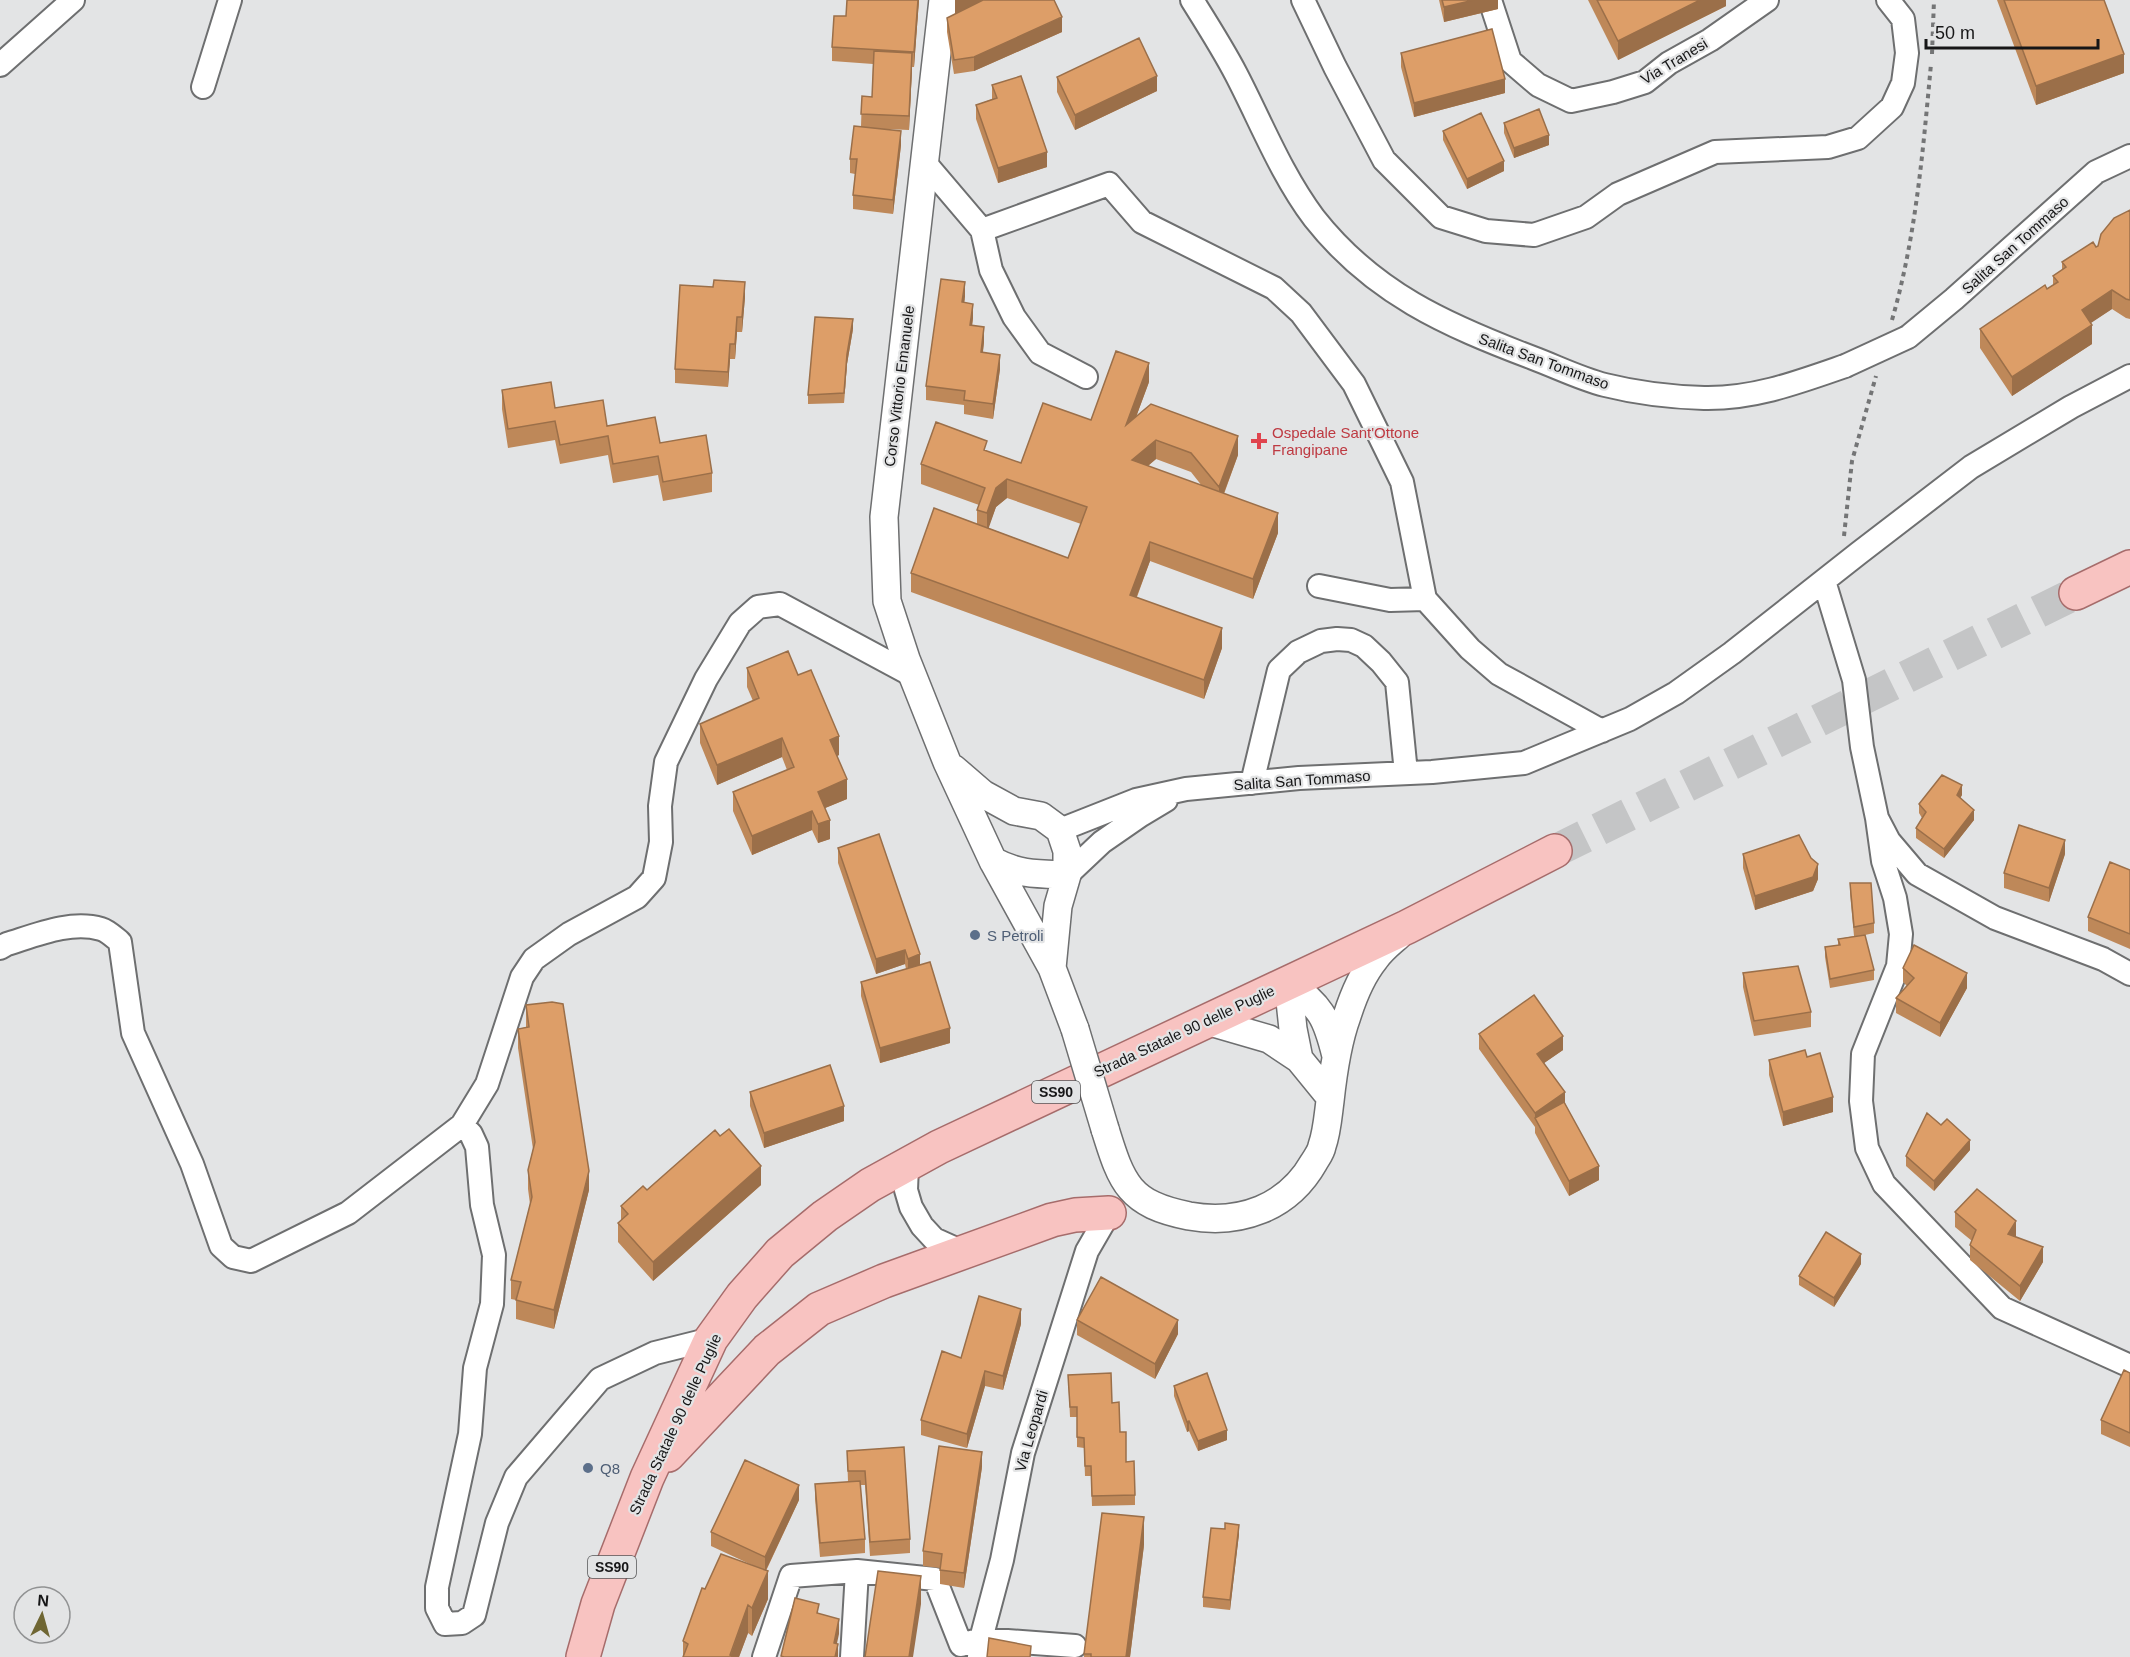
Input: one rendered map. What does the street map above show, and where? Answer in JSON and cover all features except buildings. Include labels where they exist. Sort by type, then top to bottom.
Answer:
[{"type":"main road","points":[[2076,593],[2130,567]]},
{"type":"main road","name":"Strada Statale 90 delle Puglie","points":[[584,1657],[598,1604],[647,1478],[711,1339],[742,1296],[780,1253],[870,1185],[939,1147],[1407,927],[1555,851]]},
{"type":"main road","points":[[647,1478],[767,1350],[819,1309],[884,1281],[1052,1221],[1075,1215],[1108,1214]]},
{"type":"street","points":[[0,65],[73,0]]},
{"type":"street","points":[[203,87],[230,0]]},
{"type":"street","name":"Corso Vittorio Emanuele","points":[[943,0],[884,517],[887,601],[912,675],[947,762],[993,861],[1052,968],[1076,1029],[1117,1168],[1136,1196],[1163,1211],[1204,1219],[1234,1218],[1273,1206],[1292,1191],[1308,1173],[1322,1147],[1336,1057],[1354,996],[1375,958],[1407,927]]},
{"type":"street","name":"Salita San Tommaso","points":[[1192,0],[1236,72],[1278,161],[1314,217],[1355,264],[1427,313],[1477,337],[1603,384],[1648,394],[1705,398],[1744,396],[1788,386],[1845,366],[1962,292],[2096,172],[2130,156]]},
{"type":"street","points":[[1303,0],[1384,160],[1441,217],[1486,231],[1534,235],[1586,217],[1618,194],[1715,152],[1828,147],[1858,138],[1892,107],[1903,83],[1906,52],[1903,19],[1888,0]]},
{"type":"street","name":"Via Tranesi","points":[[1490,0],[1510,61],[1538,85],[1571,101],[1645,82],[1669,63],[1710,40],[1731,23],[1767,0]]},
{"type":"street","points":[[1731,23],[1736,0]]},
{"type":"street","points":[[925,163],[982,230],[991,270],[1014,317],[1040,353],[1086,377]]},
{"type":"street","points":[[982,230],[1109,184],[1142,222],[1274,288],[1301,313],[1354,384],[1402,482],[1425,599],[1470,649],[1499,674],[1602,730]]},
{"type":"street","name":"Salita San Tommaso","points":[[1060,830],[1136,800],[1186,789],[1299,778],[1406,773],[1524,763],[1630,719],[1676,693],[1732,653],[1971,467],[2071,406],[2130,376]]},
{"type":"street","points":[[1832,574],[1854,680],[1862,747],[1883,861],[1895,898],[1901,934],[1898,966],[1863,1054],[1861,1101],[1867,1148],[1884,1184],[2001,1308],[2130,1366]]},
{"type":"street","points":[[1319,586],[1390,600],[1425,599]]},
{"type":"street","points":[[0,948],[56,929],[82,926],[103,929],[120,942],[133,1033],[192,1164],[221,1246],[233,1257],[251,1261],[348,1213],[462,1125],[486,1083],[522,977],[534,959],[569,934],[637,897],[654,878],[661,842],[660,806],[666,762],[706,679],[740,623],[758,607],[780,604],[912,675]]},
{"type":"street","points":[[1252,783],[1279,670],[1298,651],[1321,641],[1336,639],[1351,640],[1364,646],[1382,662],[1397,682],[1406,773]]},
{"type":"street","name":"Corso Vittorio Emanuele","points":[[947,762],[983,794],[1014,811],[1041,816],[1060,830],[1067,851],[1067,874],[1058,906],[1052,968]]},
{"type":"street","name":"Salita San Tommaso","points":[[1067,874],[1102,842],[1141,815],[1186,789]]},
{"type":"street","points":[[1014,811],[999,831],[993,861],[1009,870],[1035,874],[1067,874]]},
{"type":"street","points":[[1876,818],[1889,841],[1917,874],[1995,918],[2103,959],[2130,974]]},
{"type":"street","points":[[1288,982],[1289,1008],[1299,1059]]},
{"type":"street","name":"Corso Vittorio Emanuele","points":[[1288,982],[1317,1007],[1328,1025],[1336,1057]]},
{"type":"street","points":[[1207,1020],[1269,1039],[1299,1059],[1330,1097]]},
{"type":"street","points":[[462,1125],[471,1134],[477,1147],[482,1204],[494,1255],[492,1304],[475,1368],[470,1434],[437,1587],[437,1608],[445,1624],[462,1623],[474,1615],[497,1523],[516,1477],[600,1379],[655,1353],[711,1339]]},
{"type":"street","points":[[907,1165],[906,1190],[911,1207],[922,1226],[934,1239],[965,1253]]},
{"type":"street","points":[[1108,1214],[1136,1196]]},
{"type":"street","name":"Via Leopardi","points":[[980,1648],[1002,1560],[1023,1454],[1087,1251],[1108,1214]]},
{"type":"street","points":[[852,1657],[857,1571]]},
{"type":"street","points":[[764,1657],[791,1576],[857,1571],[935,1579],[961,1645],[980,1648],[1075,1646]]},
{"type":"path","points":[[1899,333],[1899,297],[1919,186],[1934,27],[1934,0]]},
{"type":"path","points":[[1832,574],[1852,461],[1877,374]]},
{"type":"tunnel","points":[[1555,851],[2076,593]]},
{"type":"place","name":"Ospedale Sant'Ottone Frangipane","points":[[1259,441]]},
{"type":"place","name":"S Petroli","points":[[975,935]]},
{"type":"place","name":"Q8","points":[[588,1468]]}]
